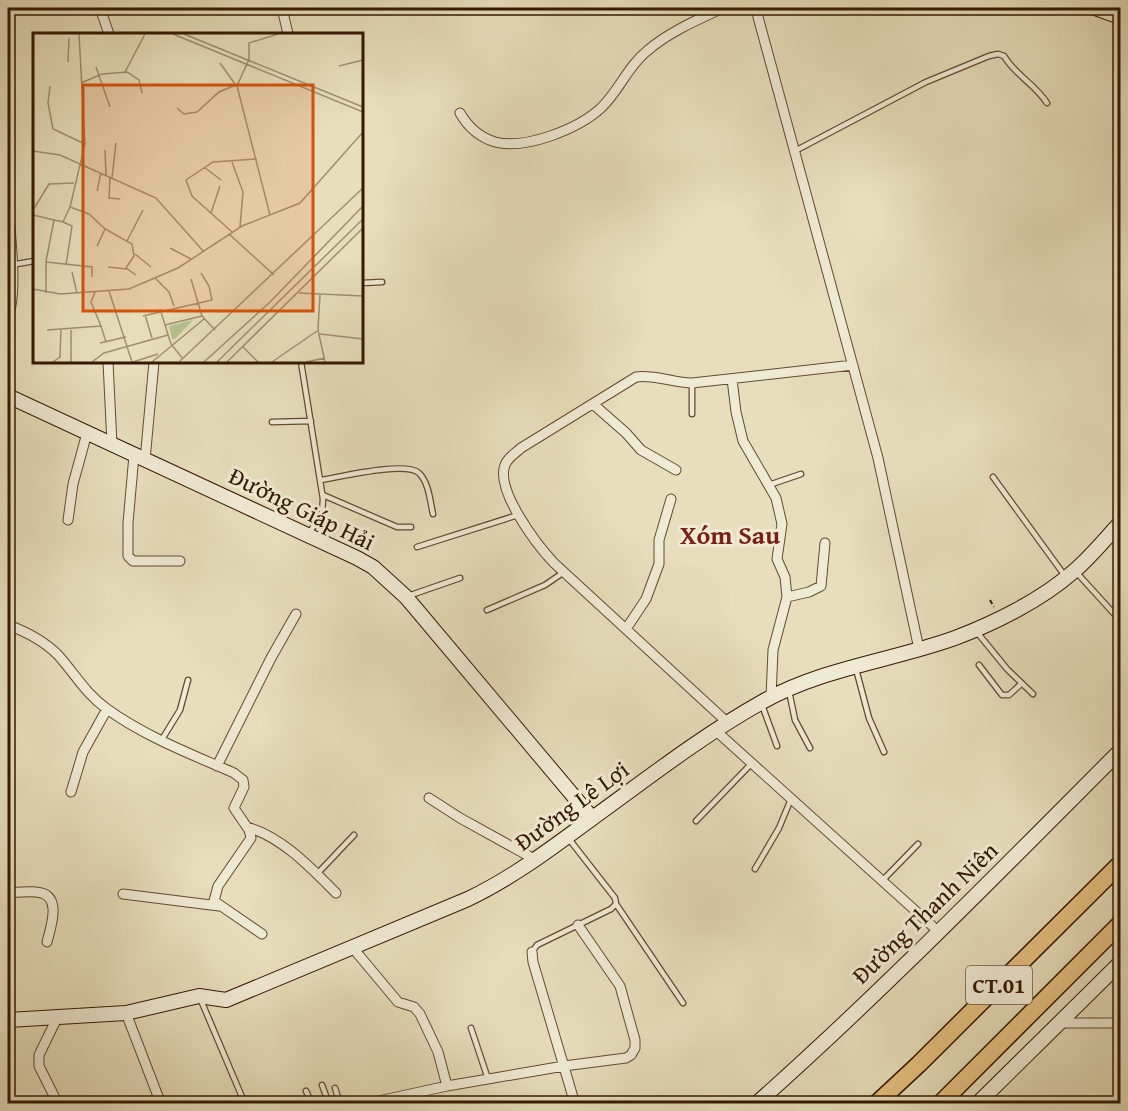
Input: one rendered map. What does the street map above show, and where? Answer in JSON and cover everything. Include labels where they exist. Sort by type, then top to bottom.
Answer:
[{"type":"highway","name":"CT.01","points":[[876,1104],[1120,864]]},
{"type":"highway","name":"CT.01","points":[[940,1104],[1120,924]]},
{"type":"street","points":[[100,8],[109,33]]},
{"type":"street","points":[[282,8],[288,33]]},
{"type":"street","points":[[460,113],[473,131],[496,142],[509,144],[557,133],[586,119],[601,108],[646,52],[665,38],[723,8]]},
{"type":"street","points":[[757,8],[879,458],[919,649]]},
{"type":"street","points":[[1095,8],[1120,17]]},
{"type":"street","points":[[8,204],[11,265],[8,317]]},
{"type":"street","points":[[108,363],[112,444]]},
{"type":"street","points":[[154,363],[128,523],[128,556],[134,561],[180,561]]},
{"type":"street","points":[[728,723],[536,544],[518,515],[504,476],[504,467],[508,459],[521,448],[640,376],[678,383],[692,383],[853,365]]},
{"type":"street","points":[[732,379],[736,412],[743,441],[769,485],[780,510],[782,524],[777,559],[785,577],[787,597],[773,650],[766,700]]},
{"type":"street","name":"Đường Giáp Hải","points":[[8,396],[373,567],[406,597],[592,818]]},
{"type":"street","points":[[593,404],[626,433],[641,450],[676,470]]},
{"type":"street","points":[[68,520],[73,484],[87,433]]},
{"type":"street","points":[[626,629],[646,599],[659,564],[659,540],[671,499]]},
{"type":"street","name":"Đường Lê Lợi","points":[[8,1020],[126,1013],[199,996],[226,1000],[485,891],[536,860],[715,730],[766,700],[812,678],[956,638],[1033,601],[1071,574],[1120,523]]},
{"type":"street","points":[[787,597],[809,592],[821,586],[825,543]]},
{"type":"street","points":[[217,766],[271,658],[296,614]]},
{"type":"street","points":[[8,625],[30,633],[44,643],[59,656],[81,685],[107,709],[161,741],[243,780],[244,787],[234,808],[247,826],[250,834],[249,843],[224,877],[214,901],[262,934]]},
{"type":"street","points":[[71,792],[83,752],[107,709]]},
{"type":"street","points":[[715,730],[939,932]]},
{"type":"street","name":"Đường Thanh Niên","points":[[756,1104],[813,1053],[939,932],[1120,751]]},
{"type":"street","points":[[429,798],[536,860]]},
{"type":"street","points":[[247,826],[279,842],[336,893]]},
{"type":"street","points":[[8,892],[38,892],[46,894],[51,899],[54,912],[47,942]]},
{"type":"street","points":[[123,894],[220,906]]},
{"type":"street","points":[[365,1104],[447,1086],[626,1058],[631,1055],[635,1048],[634,1031],[620,986],[578,925]]},
{"type":"street","points":[[352,947],[398,1002],[414,1007],[420,1014],[438,1052],[447,1086]]},
{"type":"street","points":[[532,952],[575,1104]]},
{"type":"street","points":[[977,1104],[1120,963]]},
{"type":"street","points":[[126,1013],[161,1104]]},
{"type":"street","points":[[58,1016],[39,1055],[39,1066],[58,1104]]},
{"type":"street","points":[[1060,1023],[1120,1023]]},
{"type":"lane","points":[[795,151],[926,82],[998,54],[1004,56],[1012,68],[1037,90],[1047,103]]},
{"type":"lane","points":[[11,265],[33,261]]},
{"type":"lane","points":[[363,283],[382,282]]},
{"type":"lane","points":[[300,363],[323,495],[322,514],[307,536]]},
{"type":"lane","points":[[692,383],[692,414]]},
{"type":"lane","points":[[272,422],[311,421]]},
{"type":"lane","points":[[321,480],[369,472],[413,469],[425,482],[433,513]]},
{"type":"lane","points":[[769,485],[801,474]]},
{"type":"lane","points":[[993,477],[1071,574],[1117,617]]},
{"type":"lane","points":[[323,495],[397,527],[411,527]]},
{"type":"lane","points":[[417,547],[518,515]]},
{"type":"lane","points":[[487,610],[545,585],[564,572]]},
{"type":"lane","points":[[406,597],[460,578]]},
{"type":"lane","points":[[974,629],[1021,684],[1033,694]]},
{"type":"lane","points":[[979,665],[1002,695],[1009,695],[1021,684]]},
{"type":"lane","points":[[856,666],[869,718],[884,752]]},
{"type":"lane","points":[[161,741],[180,710],[188,680]]},
{"type":"lane","points":[[788,688],[795,720],[810,748]]},
{"type":"lane","points":[[766,700],[777,746]]},
{"type":"lane","points":[[696,821],[752,763]]},
{"type":"lane","points":[[755,869],[779,828],[791,799]]},
{"type":"lane","points":[[317,874],[354,835]]},
{"type":"lane","points":[[567,837],[615,898],[616,904],[683,1003]]},
{"type":"lane","points":[[882,881],[918,844]]},
{"type":"lane","points":[[532,952],[537,945],[611,909],[616,904]]},
{"type":"lane","points":[[199,996],[246,1104]]},
{"type":"lane","points":[[471,1028],[488,1079]]},
{"type":"lane","points":[[322,1085],[329,1104]]},
{"type":"lane","points":[[335,1088],[340,1104]]},
{"type":"lane","points":[[306,1091],[312,1104]]},
{"type":"district","name":"Xóm Sau","points":[[730,535]]}]
